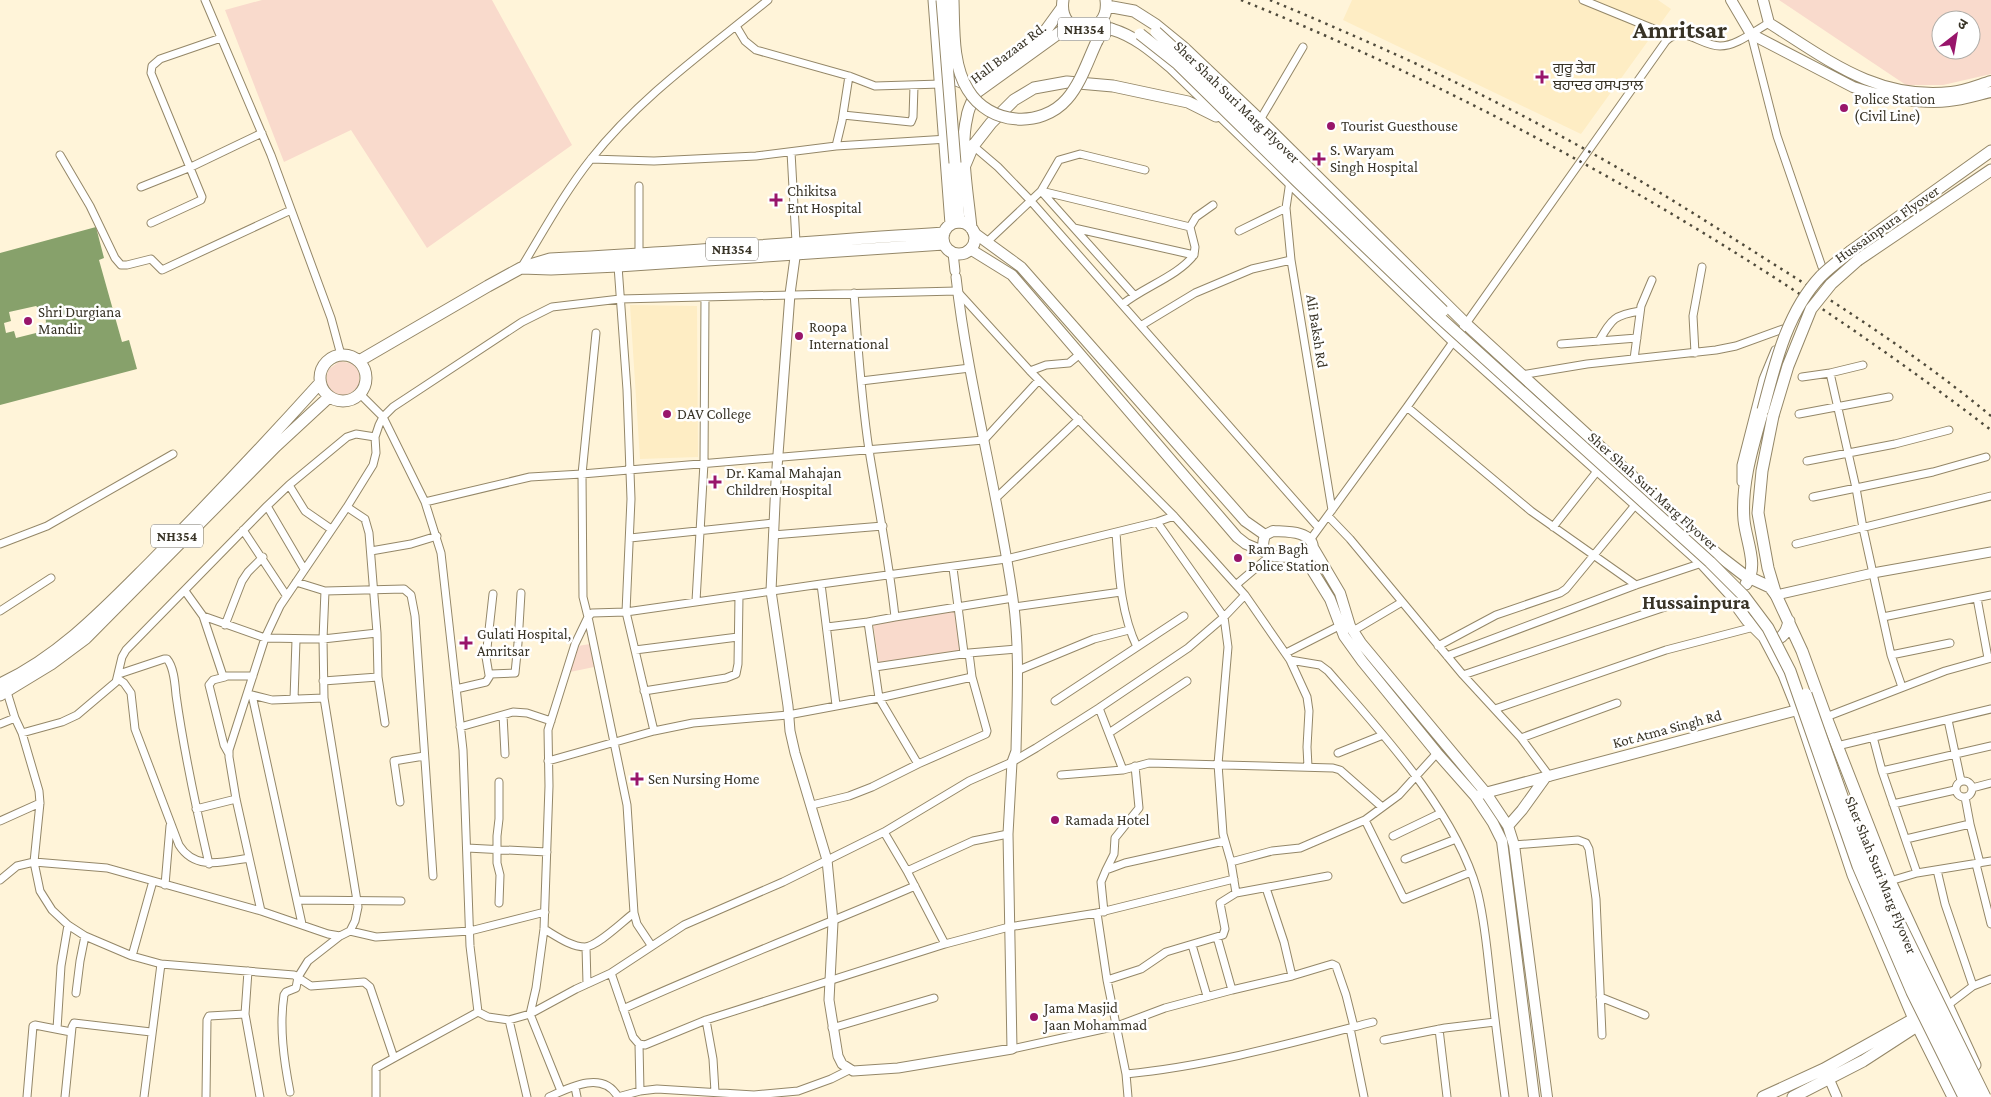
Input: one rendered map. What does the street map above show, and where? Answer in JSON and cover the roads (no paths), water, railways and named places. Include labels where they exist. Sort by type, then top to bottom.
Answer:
[{"type":"main road","points":[[934,0],[953,252],[962,253],[970,249],[1012,275],[1237,537],[1246,544],[1267,554],[1309,556],[1312,544]]},
{"type":"main road","points":[[942,0],[960,164],[950,231]]},
{"type":"main road","points":[[953,0],[958,61],[967,90],[982,106],[1009,119],[1022,120],[1034,118],[1048,114],[1059,107],[1074,91],[1101,34],[1111,28],[1126,34],[1156,54],[1454,341],[1702,563],[1734,598],[1739,609],[1764,637],[1784,675],[1798,710],[1853,876],[1916,1023],[1952,1097]]},
{"type":"main road","points":[[1731,0],[1751,34],[1846,84],[1870,93],[1928,102],[1950,101],[1991,92]]},
{"type":"main road","points":[[1763,0],[1769,24],[1839,67],[1891,89],[1922,93],[1952,92],[1991,81]]},
{"type":"main road","points":[[1106,3],[1141,15],[1167,34],[1260,120],[1466,324],[1521,375],[1718,555],[1751,581],[1770,588],[1776,595]]},
{"type":"main road","name":"NH354","points":[[1062,4],[1065,19],[1070,25],[1077,28],[1093,28],[1104,18],[1106,3]]},
{"type":"main road","name":"Hall Bazaar Rd.","points":[[941,79],[974,83],[1051,25],[1062,4]]},
{"type":"main road","name":"Sher Shah Suri Marg Flyover","points":[[1126,9],[1156,32],[1201,73],[1443,310],[1700,545],[1749,592],[1774,624],[1798,669],[1866,864],[1921,990],[1974,1097]]},
{"type":"main road","name":"Hall Bazaar Rd.","points":[[969,142],[966,117],[977,92],[1070,25]]},
{"type":"main road","name":"Sher Shah Suri Marg Flyover","points":[[1111,28],[1128,28],[1140,34],[1178,64],[1296,181],[1438,316],[1710,562],[1744,596],[1768,628],[1790,671],[1858,866],[1912,992],[1964,1097]]},
{"type":"main road","points":[[969,142],[1014,100],[1034,88],[1067,82],[1114,86],[1188,102],[1227,121]]},
{"type":"main road","name":"NH354","points":[[969,142],[960,164],[972,230],[973,244],[970,249]]},
{"type":"main road","name":"Hussainpura Flyover","points":[[1988,1094],[1890,881],[1802,651],[1776,595],[1768,568],[1758,513],[1768,413],[1776,361],[1801,302],[1821,277],[1850,251],[1991,151]]},
{"type":"main road","name":"Hussainpura Flyover","points":[[1751,581],[1752,568],[1744,519],[1746,472],[1811,309],[1831,284],[1858,260],[1986,176]]},
{"type":"main road","points":[[950,231],[968,225],[987,242],[1022,267],[1245,520],[1264,535]]},
{"type":"main road","name":"NH354","points":[[521,268],[551,269],[618,266],[950,231]]},
{"type":"main road","name":"NH354","points":[[359,361],[521,268],[550,259],[760,247],[796,248]]},
{"type":"main road","points":[[320,383],[329,397],[335,400],[348,401],[360,394],[366,378],[363,366],[359,361],[341,355]]},
{"type":"main road","name":"NH354","points":[[2,686],[53,652],[110,602],[195,517],[320,383],[320,375],[327,361],[341,355]]},
{"type":"main road","name":"NH354","points":[[2,686],[51,664],[86,638],[290,432],[329,397]]},
{"type":"main road","points":[[1264,535],[1273,531],[1299,533],[1312,544],[1340,593],[1347,626],[1344,636],[1437,753],[1475,796],[1494,823],[1502,841],[1534,1097]]},
{"type":"main road","points":[[1264,535],[1262,544],[1267,554]]},
{"type":"main road","points":[[1304,557],[1347,626],[1434,733],[1486,793],[1508,826],[1514,845],[1547,1097]]},
{"type":"main road","points":[[1734,598],[1737,591],[1751,581]]},
{"type":"main road","points":[[1764,637],[1773,641],[1781,638],[1786,632],[1789,621]]},
{"type":"main road","name":"Kot Atma Singh Rd","points":[[1475,796],[1822,704]]},
{"type":"main road","points":[[1508,826],[1548,777]]},
{"type":"main road","points":[[1877,889],[1899,922],[1988,1094]]},
{"type":"main road","points":[[1763,1097],[1863,1061],[1946,1003]]},
{"type":"main road","points":[[1793,1097],[1807,1092],[1826,1074]]},
{"type":"street","points":[[205,0],[262,133],[331,318],[341,355]]},
{"type":"street","points":[[521,268],[574,182],[616,131],[659,88],[768,0]]},
{"type":"street","points":[[1584,0],[1671,36],[1681,34],[1720,46],[1732,44],[1769,24]]},
{"type":"street","points":[[736,26],[745,41],[756,50],[882,87],[914,86],[941,79]]},
{"type":"street","points":[[1751,34],[1777,136],[1822,267]]},
{"type":"street","points":[[1312,544],[1318,527],[1408,407],[1660,48],[1671,36]]},
{"type":"street","points":[[150,222],[201,200],[202,195],[152,69],[154,64],[160,59],[221,38]]},
{"type":"street","points":[[1260,120],[1302,47]]},
{"type":"street","points":[[836,146],[843,115],[848,76]]},
{"type":"street","points":[[843,115],[911,122],[913,117],[914,86]]},
{"type":"street","points":[[141,187],[191,167],[262,133]]},
{"type":"street","points":[[591,159],[654,162],[756,156],[836,146],[945,140],[969,142],[998,167],[1030,200],[1318,527]]},
{"type":"street","points":[[791,152],[796,248],[790,294],[773,523],[771,591],[795,753],[827,860],[833,922],[828,1000],[838,1056],[842,1064],[848,1070],[853,1071],[898,1068],[1012,1050],[1117,1026],[1165,1008],[1292,976],[1330,964],[1335,965],[1346,995],[1364,1097]]},
{"type":"street","points":[[987,242],[1041,191],[1059,160],[1080,154],[1144,170]]},
{"type":"street","points":[[60,155],[90,206],[114,258],[121,265],[151,259],[162,270],[291,210]]},
{"type":"street","name":"Ali Baksh Rd","points":[[1297,156],[1289,183],[1286,208],[1291,260],[1330,513]]},
{"type":"street","points":[[639,186],[639,255]]},
{"type":"street","points":[[1041,191],[1190,227]]},
{"type":"street","points":[[1041,191],[1134,295]]},
{"type":"street","points":[[1123,304],[1134,295],[1184,266],[1194,255],[1195,247],[1190,227],[1196,217],[1213,205]]},
{"type":"street","points":[[1239,231],[1286,208]]},
{"type":"street","points":[[1074,228],[1194,255]]},
{"type":"street","points":[[953,252],[957,291],[970,368],[996,498],[1014,603],[1019,670],[1016,751],[1012,762],[1008,834],[1012,1050]]},
{"type":"street","points":[[1142,325],[1203,289],[1252,269],[1291,260]]},
{"type":"street","points":[[618,266],[627,390],[630,469],[630,538],[626,612],[654,731]]},
{"type":"street","points":[[1695,353],[1693,316],[1702,267]]},
{"type":"street","points":[[1634,359],[1640,311],[1643,298],[1652,280]]},
{"type":"street","points":[[229,754],[250,695],[253,676],[265,638],[286,595],[347,507],[373,465],[376,453],[375,437],[383,417],[393,407],[522,322],[552,307],[620,299],[957,291],[1030,371],[1174,516],[1237,584],[1288,656],[1309,704],[1306,747],[1308,767]]},
{"type":"street","points":[[854,293],[860,381],[869,450],[890,574],[894,617]]},
{"type":"street","points":[[696,601],[704,463],[705,297]]},
{"type":"street","points":[[1600,341],[1614,318],[1623,314],[1640,311]]},
{"type":"street","points":[[1521,375],[1587,364],[1695,353],[1736,346],[1783,329],[1763,378],[1741,465],[1740,532],[1748,542]]},
{"type":"street","points":[[596,333],[582,474],[583,597],[627,805],[634,913],[637,924],[651,945]]},
{"type":"street","points":[[1562,344],[1637,338]]},
{"type":"street","points":[[1030,371],[1046,365],[1069,363],[1080,354]]},
{"type":"street","points":[[1802,377],[1863,365]]},
{"type":"street","points":[[860,381],[970,368]]},
{"type":"street","points":[[1830,373],[1891,655],[1902,687]]},
{"type":"street","points":[[425,502],[530,477],[984,440],[1039,380]]},
{"type":"street","points":[[360,394],[383,417],[425,502],[441,553],[463,750],[470,931],[478,1012]]},
{"type":"street","points":[[1799,414],[1889,397]]},
{"type":"street","points":[[1408,407],[1553,527],[1636,585]]},
{"type":"street","points":[[996,498],[1079,419]]},
{"type":"street","points":[[1807,461],[1896,444],[1949,430]]},
{"type":"street","points":[[22,732],[70,719],[112,686],[119,677],[122,657],[126,650],[289,484],[347,437],[356,434],[375,437]]},
{"type":"street","points":[[0,544],[47,526],[173,454]]},
{"type":"street","points":[[1813,497],[1933,472],[1986,457]]},
{"type":"street","points":[[1553,527],[1598,470]]},
{"type":"street","points":[[289,484],[305,511],[331,529]]},
{"type":"street","points":[[1796,544],[1991,496]]},
{"type":"street","points":[[1438,646],[1496,615],[1560,593],[1571,584],[1636,504]]},
{"type":"street","points":[[267,506],[304,569]]},
{"type":"street","points":[[347,507],[359,514],[367,523],[372,551],[378,677],[384,723]]},
{"type":"street","points":[[1330,513],[1438,646],[1521,738],[1548,777]]},
{"type":"street","points":[[561,1091],[530,1014],[536,988],[544,930],[549,786],[547,738],[575,644],[588,617],[596,612],[626,612],[890,574],[953,568],[1006,560],[1116,533],[1174,516]]},
{"type":"street","points":[[1156,522],[1224,617],[1228,647],[1218,764],[1221,824],[1231,862],[1236,893]]},
{"type":"street","points":[[630,538],[773,523]]},
{"type":"street","points":[[773,535],[883,526]]},
{"type":"street","points":[[243,530],[286,595]]},
{"type":"street","points":[[1116,533],[1121,592],[1128,630],[1137,647]]},
{"type":"street","points":[[372,551],[410,544],[437,536]]},
{"type":"street","points":[[1776,595],[1873,573],[1991,552]]},
{"type":"street","points":[[1237,584],[1267,554]]},
{"type":"street","points":[[225,625],[242,581],[262,557]]},
{"type":"street","points":[[1447,656],[1636,585],[1702,563]]},
{"type":"street","points":[[812,805],[872,788],[918,764],[986,734],[958,608],[953,568]]},
{"type":"street","points":[[0,611],[51,578]]},
{"type":"street","points":[[296,582],[325,591],[404,589],[411,595],[433,876]]},
{"type":"street","points":[[821,584],[836,706]]},
{"type":"street","points":[[185,591],[203,616],[221,673],[225,677]]},
{"type":"street","points":[[325,591],[323,639],[324,698],[357,900],[357,915],[350,932]]},
{"type":"street","points":[[827,628],[958,608],[1121,592]]},
{"type":"street","points":[[490,675],[515,673],[521,593]]},
{"type":"street","points":[[456,689],[486,682],[490,675],[486,657],[493,594]]},
{"type":"street","points":[[478,1012],[488,1017],[509,1020],[530,1014],[612,973],[651,945],[701,916],[783,882],[884,832],[969,780],[1012,762],[1099,708],[1188,648],[1224,617],[1245,595]]},
{"type":"street","points":[[1883,617],[1991,595]]},
{"type":"street","points":[[644,691],[726,678],[736,674],[738,664],[739,596]]},
{"type":"street","points":[[1826,717],[1944,671],[1989,658],[1977,598]]},
{"type":"street","points":[[1288,656],[1347,626],[1402,602]]},
{"type":"street","points":[[1463,675],[1677,603]]},
{"type":"street","points":[[203,616],[265,638],[323,639],[376,633]]},
{"type":"street","points":[[1055,701],[1184,616]]},
{"type":"street","points":[[868,622],[878,698],[918,764]]},
{"type":"street","points":[[1495,709],[1666,650],[1754,627]]},
{"type":"street","points":[[1019,670],[1094,638],[1128,630]]},
{"type":"street","points":[[635,650],[738,637]]},
{"type":"street","points":[[294,699],[296,640]]},
{"type":"street","points":[[1891,655],[1950,643]]},
{"type":"street","points":[[875,667],[967,653],[1017,649]]},
{"type":"street","points":[[1288,656],[1320,665],[1328,671],[1383,735],[1441,813],[1456,839],[1471,872],[1483,920],[1505,1097]]},
{"type":"street","points":[[119,677],[164,659],[168,660],[175,682],[182,738],[209,864]]},
{"type":"street","points":[[253,676],[225,677],[214,680],[208,685],[224,745],[229,754],[236,799],[261,911]]},
{"type":"street","points":[[119,677],[130,693],[135,728],[179,845],[184,853],[192,859],[209,864],[249,858]]},
{"type":"street","points":[[323,681],[378,677]]},
{"type":"street","points":[[548,761],[654,731],[693,723],[788,714],[878,698],[972,677]]},
{"type":"street","points":[[1109,733],[1187,681]]},
{"type":"street","points":[[2,686],[22,732],[39,791],[40,803],[34,862],[37,882],[44,900],[52,910],[68,925],[86,936],[132,956],[161,964],[298,977],[311,986],[367,984],[394,1058]]},
{"type":"street","points":[[250,695],[272,700],[324,698]]},
{"type":"street","points":[[250,695],[302,924]]},
{"type":"street","points":[[1521,738],[1617,703]]},
{"type":"street","points":[[1099,708],[1123,770]]},
{"type":"street","points":[[1837,746],[1991,709]]},
{"type":"street","points":[[460,727],[520,712],[551,721]]},
{"type":"street","points":[[503,715],[505,754]]},
{"type":"street","points":[[0,724],[15,718]]},
{"type":"street","points":[[1948,720],[1961,781]]},
{"type":"street","points":[[1338,753],[1383,735]]},
{"type":"street","points":[[1873,737],[1882,771],[1917,873]]},
{"type":"street","points":[[1882,771],[1991,746]]},
{"type":"street","points":[[1231,862],[1272,851],[1300,848],[1365,820],[1399,795],[1437,753]]},
{"type":"street","points":[[400,802],[394,762],[424,756]]},
{"type":"street","points":[[1061,775],[1123,770],[1149,763],[1338,769],[1382,807]]},
{"type":"street","points":[[1128,1097],[1126,1074],[1107,980],[1101,913],[1101,882],[1114,854],[1115,838],[1139,808],[1135,766]]},
{"type":"street","points":[[1965,797],[1957,794],[1956,785],[1961,781],[1968,781],[1972,788]]},
{"type":"street","points":[[499,782],[499,903]]},
{"type":"street","points":[[1972,788],[1991,784]]},
{"type":"street","points":[[1965,797],[1969,796],[1972,788]]},
{"type":"street","points":[[1893,804],[1956,790]]},
{"type":"street","points":[[1965,797],[1991,924]]},
{"type":"street","points":[[196,809],[236,799]]},
{"type":"street","points":[[0,821],[40,803]]},
{"type":"street","points":[[1393,836],[1441,813]]},
{"type":"street","points":[[1365,820],[1404,899],[1471,872]]},
{"type":"street","points":[[165,885],[171,823]]},
{"type":"street","points":[[1906,839],[1970,824]]},
{"type":"street","points":[[884,832],[907,871],[945,944]]},
{"type":"street","points":[[907,871],[973,841],[1008,834]]},
{"type":"street","points":[[1405,859],[1456,839]]},
{"type":"street","points":[[1514,845],[1578,840],[1586,843],[1591,858],[1596,899],[1602,1035]]},
{"type":"street","points":[[1106,870],[1125,863],[1224,841]]},
{"type":"street","points":[[467,848],[546,852]]},
{"type":"street","points":[[1890,881],[1917,873],[1991,861]]},
{"type":"street","points":[[0,880],[17,866],[34,862],[107,868],[261,911],[328,934],[340,936]]},
{"type":"street","points":[[1937,870],[1944,904],[1973,986]]},
{"type":"street","points":[[1107,980],[1141,969],[1166,952],[1224,934],[1220,901],[1236,893],[1328,876]]},
{"type":"street","points":[[639,1044],[648,1044],[706,1020],[945,944],[1009,927],[1101,913],[1234,879]]},
{"type":"street","points":[[132,956],[153,881]]},
{"type":"street","points":[[624,1009],[690,979],[833,922],[915,886]]},
{"type":"street","points":[[1266,888],[1292,976]]},
{"type":"street","points":[[298,900],[402,901]]},
{"type":"street","points":[[290,1092],[281,1014],[284,995],[286,992],[296,988],[298,977],[308,961],[340,936],[350,932],[376,937],[470,931],[545,912]]},
{"type":"street","points":[[544,930],[570,943],[586,947],[596,942],[634,913]]},
{"type":"street","points":[[57,1029],[62,966],[68,925]]},
{"type":"street","points":[[76,993],[81,952],[86,936]]},
{"type":"street","points":[[1217,937],[1232,990]]},
{"type":"street","points":[[1192,945],[1207,996]]},
{"type":"street","points":[[586,947],[587,984]]},
{"type":"street","points":[[144,1097],[161,964]]},
{"type":"street","points":[[248,971],[245,1014],[260,1097]]},
{"type":"street","points":[[612,973],[633,1037],[639,1044],[640,1091]]},
{"type":"street","points":[[1946,1003],[1954,995],[1961,995],[1973,986],[1991,978]]},
{"type":"street","points":[[1600,997],[1644,1015]]},
{"type":"street","points":[[832,1028],[934,998]]},
{"type":"street","points":[[376,1097],[375,1070],[377,1066],[478,1012]]},
{"type":"street","points":[[206,1097],[208,1018],[215,1015],[245,1014]]},
{"type":"street","points":[[509,1020],[527,1097]]},
{"type":"street","points":[[706,1020],[713,1059],[715,1092]]},
{"type":"street","points":[[65,1097],[71,1032],[75,1022],[151,1032]]},
{"type":"street","points":[[1126,1074],[1155,1071],[1219,1059],[1373,1022]]},
{"type":"street","points":[[1384,1040],[1439,1029],[1495,1022]]},
{"type":"street","points":[[27,1097],[32,1029],[35,1025],[71,1032]]},
{"type":"street","points":[[1439,1029],[1447,1097]]},
{"type":"street","points":[[549,1097],[561,1091],[590,1082],[603,1082],[618,1097],[657,1089],[754,1094],[798,1091],[831,1079],[848,1070]]},
{"type":"street","points":[[1826,1074],[1837,1097]]},
{"type":"street","points":[[575,1087],[577,1097]]},
{"type":"railway","points":[[1241,0],[1439,88],[1631,190],[1724,245],[1815,304],[1904,365],[1991,430]]},
{"type":"railway","points":[[1270,0],[1351,34],[1471,90],[1510,109],[1610,164],[1699,217],[1851,314],[1937,373],[1991,416]]},
{"type":"place","name":"ਗੁਰੂ ਤੇਗ ਬਹਾਦਰ ਹਸਪਤਾਲ","points":[[1542,77]]},
{"type":"place","name":"Police Station (Civil Line)","points":[[1844,108]]},
{"type":"place","name":"Tourist Guesthouse","points":[[1331,126]]},
{"type":"place","name":"S. Waryam Singh Hospital","points":[[1319,159]]},
{"type":"place","name":"Chikitsa Ent Hospital","points":[[776,200]]},
{"type":"place","name":"Shri Durgiana Mandir","points":[[28,321]]},
{"type":"place","name":"Roopa International","points":[[799,336]]},
{"type":"place","name":"DAV College","points":[[667,414]]},
{"type":"place","name":"Dr. Kamal Mahajan Children Hospital","points":[[715,482]]},
{"type":"place","name":"Ram Bagh Police Station","points":[[1238,558]]},
{"type":"place","name":"Gulati Hospital, Amritsar","points":[[466,643]]},
{"type":"place","name":"Sen Nursing Home","points":[[637,779]]},
{"type":"place","name":"Ramada Hotel","points":[[1055,820]]},
{"type":"place","name":"Jama Masjid Jaan Mohammad","points":[[1034,1017]]},
{"type":"district","name":"Amritsar","points":[[1680,29]]},
{"type":"district","name":"Hussainpura","points":[[1696,602]]}]
